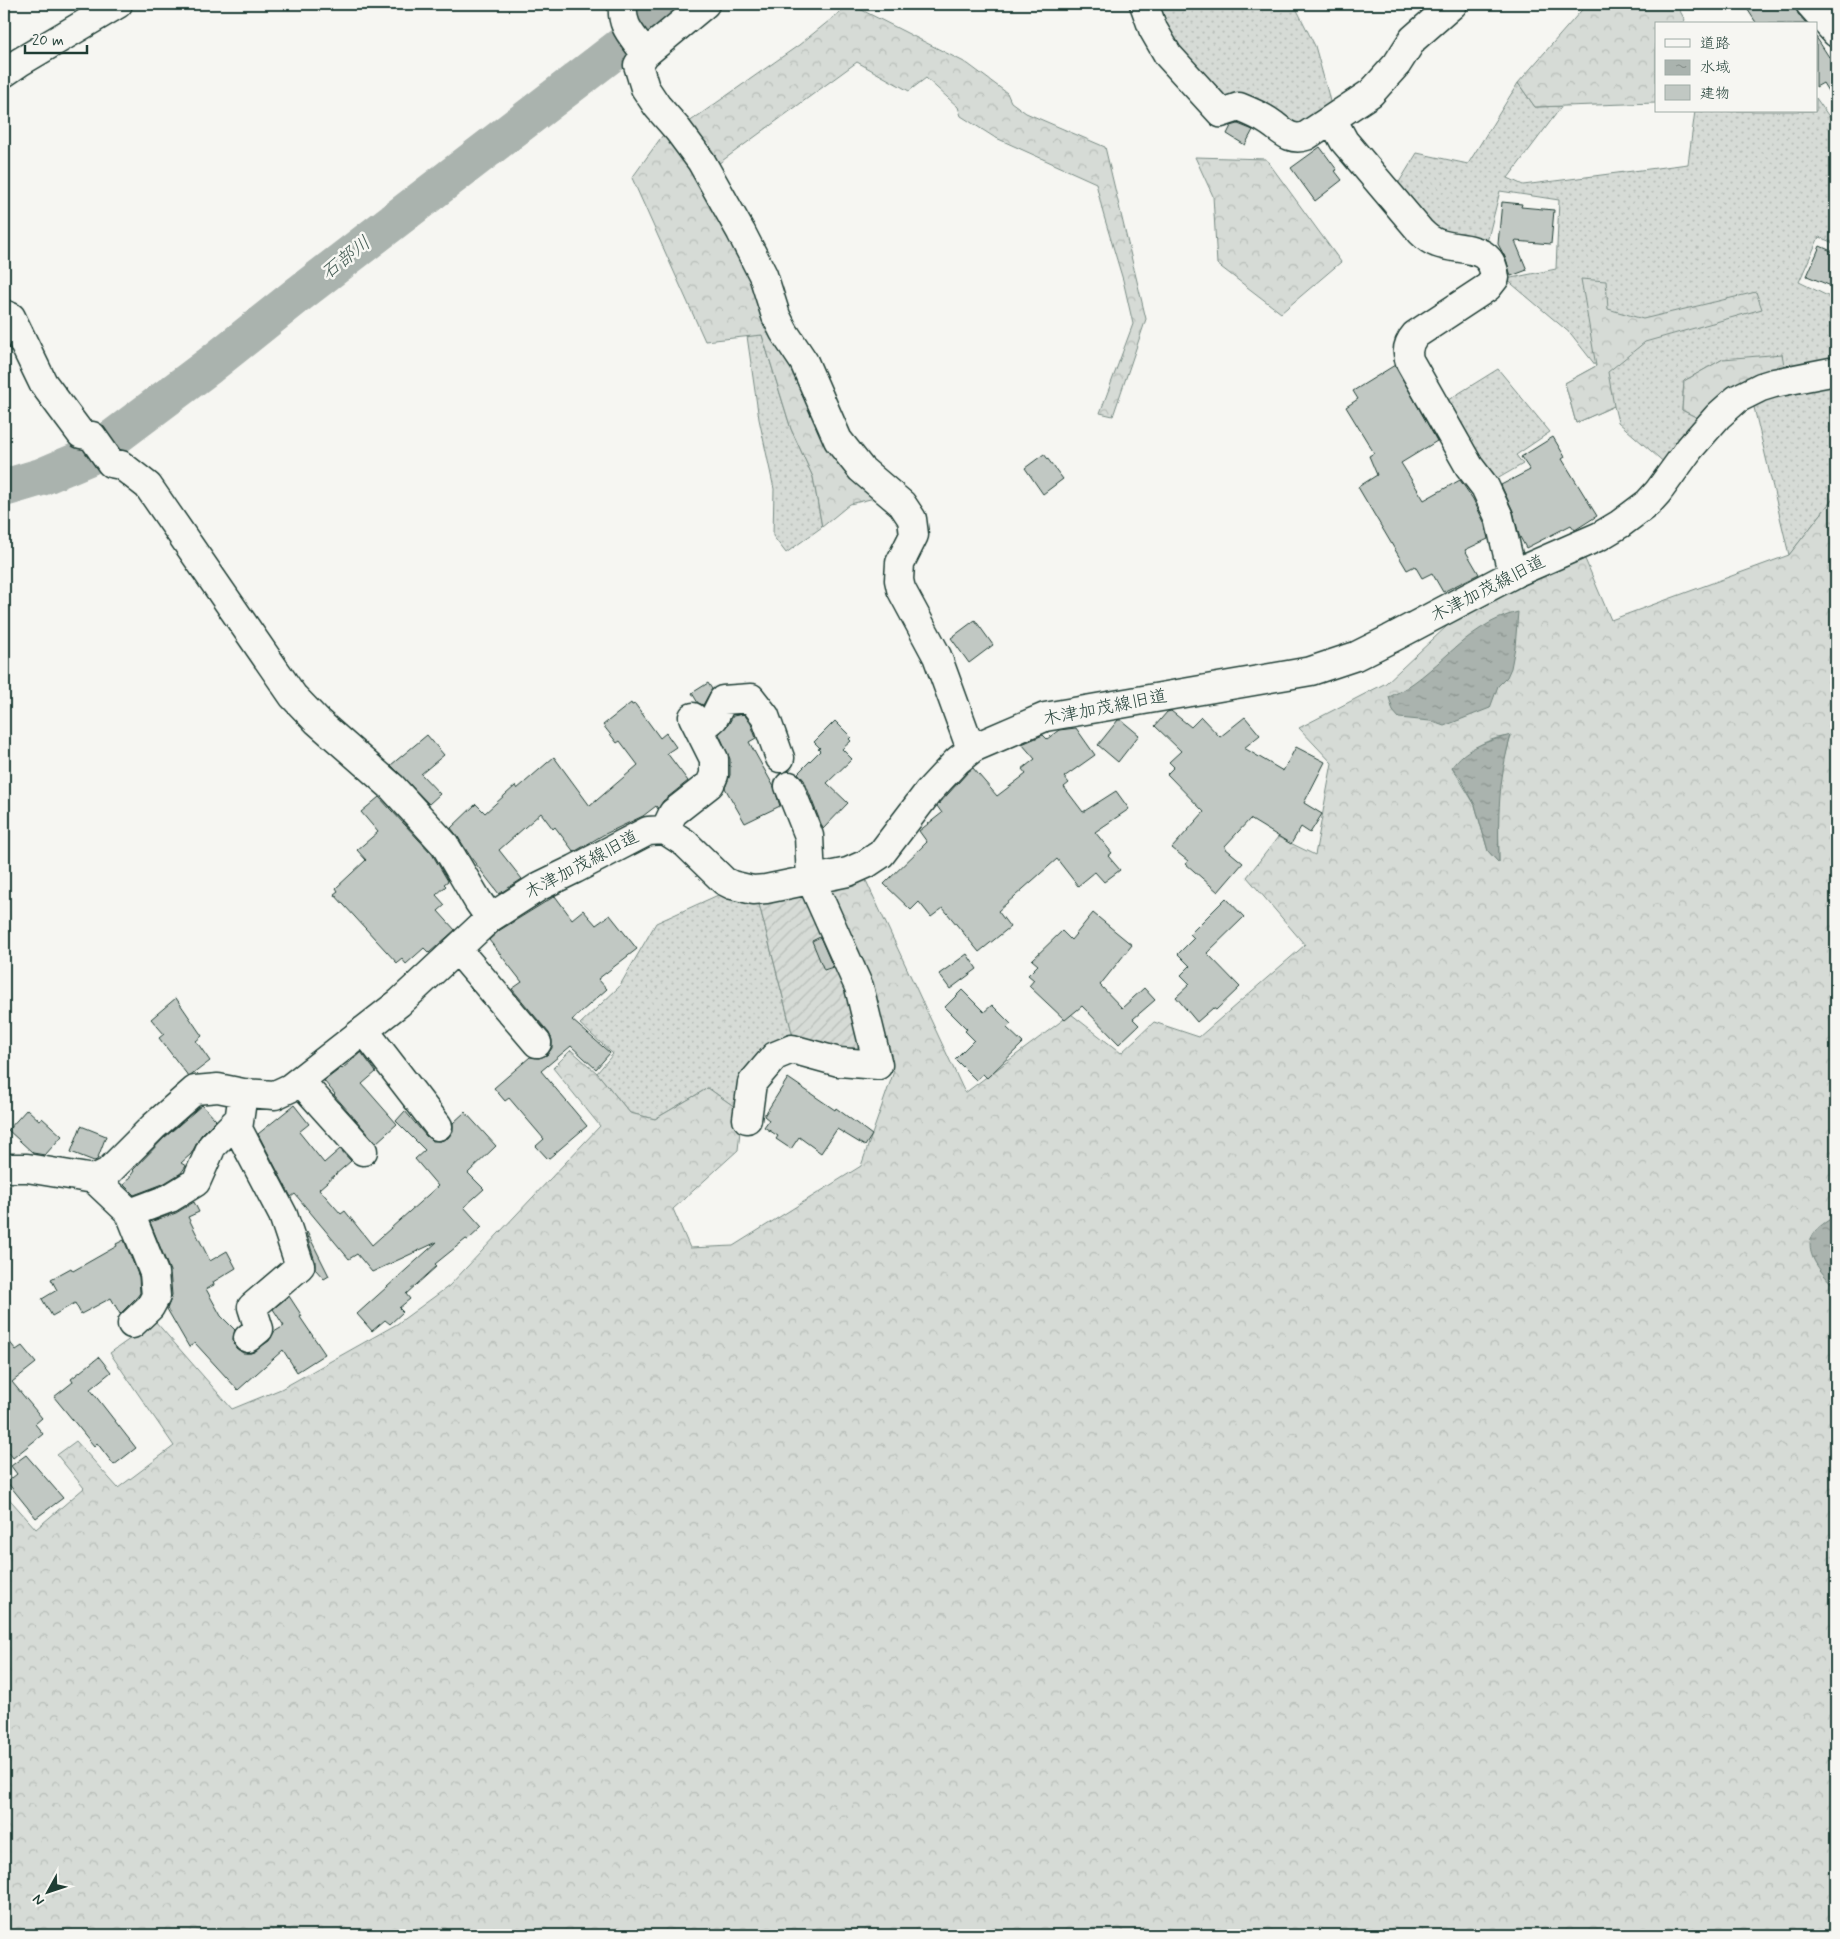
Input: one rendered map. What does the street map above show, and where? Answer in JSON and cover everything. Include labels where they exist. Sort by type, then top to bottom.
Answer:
[{"type":"street","points":[[4,73],[118,4]]},
{"type":"street","points":[[705,4],[642,50],[638,65],[645,88],[701,161],[736,224],[763,275],[776,316],[804,362],[838,440],[857,465],[902,504],[912,519],[914,535],[900,563],[899,580],[901,589],[937,656],[968,741],[973,748]]},
{"type":"street","points":[[1144,4],[1153,30],[1168,55],[1221,113],[1239,107],[1269,121],[1288,136],[1296,138],[1306,136],[1371,93],[1397,64],[1413,39],[1453,4]]},
{"type":"street","points":[[1810,4],[1836,33]]},
{"type":"street","points":[[622,14],[642,50]]},
{"type":"street","points":[[1332,119],[1344,140],[1421,232],[1435,242],[1480,252],[1492,266],[1496,278],[1488,287],[1415,335],[1411,340],[1408,351],[1410,362],[1469,466],[1485,487],[1496,509],[1509,560],[1515,573]]},
{"type":"street","points":[[4,314],[11,317],[18,329],[30,360],[56,402],[81,434],[92,436],[111,463],[121,465],[148,486],[293,696],[317,721],[392,787],[445,845],[490,918]]},
{"type":"street","name":"木津加茂線旧道","points":[[94,1179],[108,1172],[153,1127],[195,1090],[218,1088],[241,1106],[290,1088],[399,1003],[490,918],[540,886],[648,831],[665,830],[685,843],[724,881],[741,888],[753,890],[766,889],[848,872],[866,864],[881,854],[943,774],[973,748],[1045,717],[1311,671],[1356,656],[1515,573],[1600,536],[1620,524],[1648,503],[1690,448],[1718,416],[1737,399],[1774,383],[1836,372]]},
{"type":"street","points":[[665,830],[673,813],[710,784],[714,775],[714,759],[696,723],[714,718],[723,700],[751,698],[765,716],[780,758]]},
{"type":"street","points":[[747,1119],[752,1083],[775,1056],[792,1048],[839,1062],[878,1066],[859,987],[811,880],[809,836],[789,786]]},
{"type":"street","points":[[457,949],[537,1043]]},
{"type":"street","points":[[364,1030],[438,1126]]},
{"type":"street","points":[[300,1081],[363,1151]]},
{"type":"street","points":[[130,1214],[170,1198],[196,1182],[212,1146],[241,1106]]},
{"type":"street","points":[[241,1106],[238,1129],[283,1215],[300,1266],[252,1307],[259,1329],[248,1338]]},
{"type":"street","points":[[4,1168],[27,1168],[94,1179],[130,1214],[154,1273],[156,1296],[150,1307],[132,1324]]},
{"type":"green space","points":[[850,4],[968,64],[1007,93],[1011,102],[1026,113],[1105,147],[1146,319],[1113,416],[1100,413],[1133,324],[1096,183],[994,137],[961,116],[958,107],[926,78],[909,91],[857,62],[711,169],[682,127],[799,45]]},
{"type":"green space","points":[[1153,4],[1294,4],[1315,46],[1333,115],[1308,132],[1221,108],[1173,45]]},
{"type":"green space","points":[[1587,4],[1676,4],[1685,20],[1684,22],[1655,22],[1655,103],[1535,107],[1518,83]]},
{"type":"green space","points":[[1518,83],[1535,107],[1562,106],[1508,178],[1523,185],[1688,164],[1695,112],[1818,112],[1818,101],[1830,118],[1836,118],[1836,244],[1819,237],[1799,282],[1836,300],[1836,362],[1785,371],[1723,359],[1684,381],[1682,410],[1702,420],[1667,465],[1618,422],[1614,406],[1576,423],[1565,383],[1596,366],[1571,334],[1506,279],[1556,269],[1559,200],[1500,191],[1485,250],[1445,240],[1393,192],[1417,153],[1468,164]]},
{"type":"green space","points":[[670,125],[766,297],[887,495],[850,504],[822,527],[813,477],[791,429],[762,335],[705,341],[632,178]]},
{"type":"green space","points":[[1195,157],[1266,159],[1341,262],[1281,313],[1217,264],[1213,196]]},
{"type":"green space","points":[[1581,279],[1606,281],[1608,309],[1643,319],[1756,292],[1762,309],[1645,342],[1608,372],[1614,406],[1576,423],[1565,383],[1596,366]]},
{"type":"green space","points":[[762,335],[791,429],[813,477],[822,527],[786,553],[773,536],[774,489],[759,419],[747,336]]},
{"type":"green space","points":[[1782,354],[1785,371],[1702,420],[1682,410],[1684,381],[1723,359]]},
{"type":"green space","points":[[1498,369],[1550,432],[1516,455],[1523,464],[1490,483],[1440,405]]},
{"type":"green space","points":[[1836,379],[1836,495],[1789,555],[1752,399]]},
{"type":"green space","points":[[1836,495],[1836,1219],[1831,1219],[1816,1263],[1833,1285],[1836,1285],[1836,1935],[4,1935],[4,1493],[36,1529],[84,1488],[57,1455],[76,1441],[118,1488],[174,1446],[110,1353],[155,1321],[232,1409],[281,1389],[397,1324],[449,1286],[600,1126],[553,1068],[571,1050],[597,1073],[630,1113],[655,1119],[708,1088],[742,1112],[738,1150],[673,1209],[690,1248],[733,1246],[861,1166],[894,1071],[884,1059],[809,891],[862,872],[965,1093],[1071,1014],[1121,1053],[1154,1022],[1199,1037],[1305,945],[1247,877],[1278,837],[1315,855],[1332,763],[1299,728],[1386,683],[1447,626],[1473,607],[1582,552],[1611,620],[1789,555]],"holes":[[[1511,736],[1503,764],[1498,803],[1499,863],[1488,851],[1475,805],[1452,767],[1485,742]]]},
{"type":"green space","points":[[727,891],[735,897],[759,904],[795,1044],[742,1112],[708,1088],[655,1119],[630,1113],[597,1073],[613,1054],[580,1024],[619,987],[656,923]]},
{"type":"green space","points":[[809,891],[873,1056],[795,1044],[759,904]]},
{"type":"water","points":[[1518,612],[1511,668],[1507,677],[1498,686],[1490,708],[1444,726],[1430,721],[1399,718],[1393,711],[1389,697],[1422,677],[1481,628]]},
{"type":"water","points":[[1511,735],[1501,784],[1499,863],[1488,851],[1475,805],[1452,767],[1464,754],[1478,746]]},
{"type":"water","points":[[1831,1219],[1836,1219],[1836,1285],[1833,1285],[1818,1268],[1813,1259],[1810,1242],[1813,1234],[1820,1226]]},
{"type":"building","points":[[1744,4],[1795,4],[1798,14],[1805,22],[1756,22]]},
{"type":"building","points":[[1818,40],[1829,57],[1836,53],[1836,104],[1823,83],[1818,86]]},
{"type":"building","points":[[1238,124],[1253,130],[1245,145],[1227,134],[1231,126]]},
{"type":"building","points":[[1320,147],[1342,180],[1315,201],[1291,168]]},
{"type":"building","points":[[1502,202],[1522,204],[1521,207],[1554,210],[1551,244],[1515,241],[1527,270],[1511,276],[1506,259],[1498,244]]},
{"type":"building","points":[[1820,246],[1836,253],[1836,288],[1807,276]]},
{"type":"building","points":[[1395,365],[1437,441],[1401,463],[1424,500],[1460,480],[1473,499],[1484,522],[1488,539],[1465,550],[1479,574],[1443,592],[1432,573],[1422,578],[1415,566],[1407,570],[1358,487],[1377,475],[1369,456],[1374,453],[1346,407],[1358,399],[1353,391]]},
{"type":"building","points":[[1553,437],[1565,457],[1562,459],[1597,516],[1575,530],[1571,525],[1526,548],[1519,535],[1513,511],[1501,485],[1530,470],[1521,457]]},
{"type":"building","points":[[1044,454],[1063,479],[1043,494],[1025,468]]},
{"type":"building","points":[[975,620],[993,645],[969,663],[951,638]]},
{"type":"building","points":[[708,683],[712,689],[703,705],[698,703],[692,693]]},
{"type":"building","points":[[631,703],[632,705],[635,704],[660,738],[666,733],[676,747],[667,753],[688,781],[663,801],[658,809],[656,806],[643,816],[603,835],[574,852],[555,827],[553,829],[541,813],[499,850],[522,879],[499,894],[451,828],[476,804],[485,813],[515,786],[517,789],[554,757],[590,806],[638,765],[620,741],[617,743],[603,725]]},
{"type":"building","points":[[1171,711],[1191,727],[1201,717],[1220,737],[1245,717],[1260,735],[1244,748],[1283,771],[1296,747],[1325,762],[1304,803],[1322,814],[1310,833],[1301,827],[1291,844],[1250,819],[1225,846],[1243,863],[1218,892],[1186,864],[1188,861],[1172,848],[1204,812],[1167,774],[1174,767],[1169,762],[1181,751],[1155,726],[1167,712]]},
{"type":"building","points":[[744,714],[751,724],[756,738],[749,742],[774,787],[780,806],[745,823],[725,788],[730,775],[730,759],[719,734],[728,725],[733,716]]},
{"type":"building","points":[[1118,720],[1121,720],[1139,735],[1118,762],[1098,745]]},
{"type":"building","points":[[835,721],[851,737],[849,739],[851,741],[842,749],[852,759],[827,783],[848,803],[823,829],[804,780],[798,773],[820,751],[818,749],[820,748],[814,742]]},
{"type":"building","points":[[1076,728],[1095,755],[1064,777],[1069,783],[1064,787],[1083,812],[1116,791],[1129,809],[1095,832],[1112,853],[1108,856],[1120,870],[1104,882],[1095,872],[1078,886],[1057,859],[998,911],[1010,927],[979,952],[943,908],[931,917],[919,902],[911,910],[884,884],[927,842],[919,831],[942,813],[937,806],[968,772],[973,768],[997,796],[1026,774],[1022,769],[1035,759],[1022,744],[1043,735],[1047,739],[1059,730]]},
{"type":"building","points":[[427,735],[444,755],[421,774],[440,794],[429,804],[391,765]]},
{"type":"building","points":[[379,797],[432,854],[448,881],[444,884],[446,886],[436,895],[445,905],[438,911],[455,930],[429,953],[424,948],[406,964],[402,959],[397,963],[334,894],[338,891],[336,888],[366,860],[357,850],[378,832],[361,812]]},
{"type":"building","points":[[555,896],[572,919],[583,910],[596,925],[610,915],[637,949],[598,979],[607,989],[572,1020],[610,1053],[596,1069],[571,1046],[541,1071],[587,1126],[548,1159],[536,1146],[544,1139],[509,1098],[505,1101],[494,1088],[530,1057],[539,1058],[547,1055],[552,1048],[552,1040],[549,1033],[512,989],[522,982],[489,940],[500,930]]},
{"type":"building","points":[[1226,898],[1244,917],[1207,953],[1240,987],[1216,1010],[1213,1008],[1197,1022],[1176,997],[1190,984],[1181,975],[1190,966],[1178,954],[1194,938],[1190,934]]},
{"type":"building","points":[[1093,913],[1132,945],[1100,985],[1122,1008],[1144,988],[1155,1000],[1133,1019],[1139,1025],[1119,1044],[1082,1006],[1065,1020],[1029,986],[1034,980],[1028,975],[1038,965],[1032,960],[1062,931],[1071,940]]},
{"type":"building","points":[[820,937],[833,967],[824,970],[812,941]]},
{"type":"building","points":[[967,954],[977,969],[950,989],[939,974]]},
{"type":"building","points":[[962,990],[984,1012],[992,1005],[1011,1024],[1007,1028],[1023,1043],[987,1078],[983,1074],[976,1080],[955,1059],[974,1040],[965,1031],[967,1029],[945,1007]]},
{"type":"building","points":[[176,998],[202,1036],[196,1041],[210,1061],[189,1077],[159,1038],[164,1034],[151,1019]]},
{"type":"building","points":[[361,1052],[376,1072],[362,1084],[397,1124],[376,1143],[324,1081],[342,1069]]},
{"type":"building","points":[[788,1078],[835,1110],[836,1108],[872,1135],[865,1146],[837,1129],[821,1153],[799,1137],[791,1149],[776,1139],[778,1136],[764,1127],[769,1120],[764,1116]]},
{"type":"building","points":[[202,1105],[216,1120],[201,1135],[191,1154],[181,1163],[186,1166],[181,1173],[163,1184],[134,1195],[124,1185],[133,1170],[164,1138]]},
{"type":"building","points":[[294,1105],[309,1124],[299,1132],[324,1163],[340,1149],[351,1161],[319,1189],[341,1214],[345,1211],[372,1245],[438,1186],[415,1159],[425,1150],[396,1121],[405,1111],[426,1136],[433,1141],[448,1138],[453,1131],[453,1123],[465,1112],[496,1146],[468,1173],[484,1189],[464,1207],[482,1227],[468,1240],[466,1239],[435,1264],[437,1266],[406,1294],[410,1299],[399,1308],[403,1312],[390,1324],[385,1320],[372,1331],[357,1314],[437,1242],[372,1272],[357,1254],[349,1259],[295,1194],[291,1197],[258,1134]]},
{"type":"building","points":[[27,1109],[40,1121],[42,1118],[62,1136],[45,1155],[33,1153],[8,1130]]},
{"type":"building","points":[[81,1126],[106,1136],[97,1160],[94,1161],[71,1152]]},
{"type":"building","points":[[194,1202],[199,1212],[188,1217],[210,1261],[227,1251],[236,1268],[213,1282],[214,1285],[206,1289],[221,1316],[235,1330],[233,1340],[236,1348],[243,1353],[251,1353],[269,1341],[274,1332],[284,1326],[273,1309],[289,1296],[302,1316],[300,1317],[325,1354],[297,1372],[283,1350],[238,1390],[195,1343],[189,1347],[167,1309],[172,1295],[170,1271],[150,1222],[176,1213]]},
{"type":"building","points":[[307,1232],[329,1276],[324,1279],[315,1269],[315,1261]]},
{"type":"building","points":[[124,1240],[139,1277],[140,1293],[137,1297],[120,1314],[111,1298],[81,1314],[75,1303],[52,1316],[42,1299],[57,1290],[51,1279],[71,1268],[73,1271]]},
{"type":"building","points":[[4,1335],[16,1350],[22,1346],[36,1363],[12,1382],[42,1418],[35,1424],[43,1434],[13,1458],[4,1446]]},
{"type":"building","points":[[99,1357],[111,1372],[90,1389],[136,1448],[114,1465],[97,1443],[94,1446],[54,1397],[73,1382],[71,1379]]},
{"type":"building","points":[[26,1455],[63,1498],[36,1518],[7,1482],[17,1474],[11,1466]]},
{"type":"waterway","name":"石部川","points":[[4,488],[41,477],[88,457],[209,366],[299,294],[676,4]]}]
